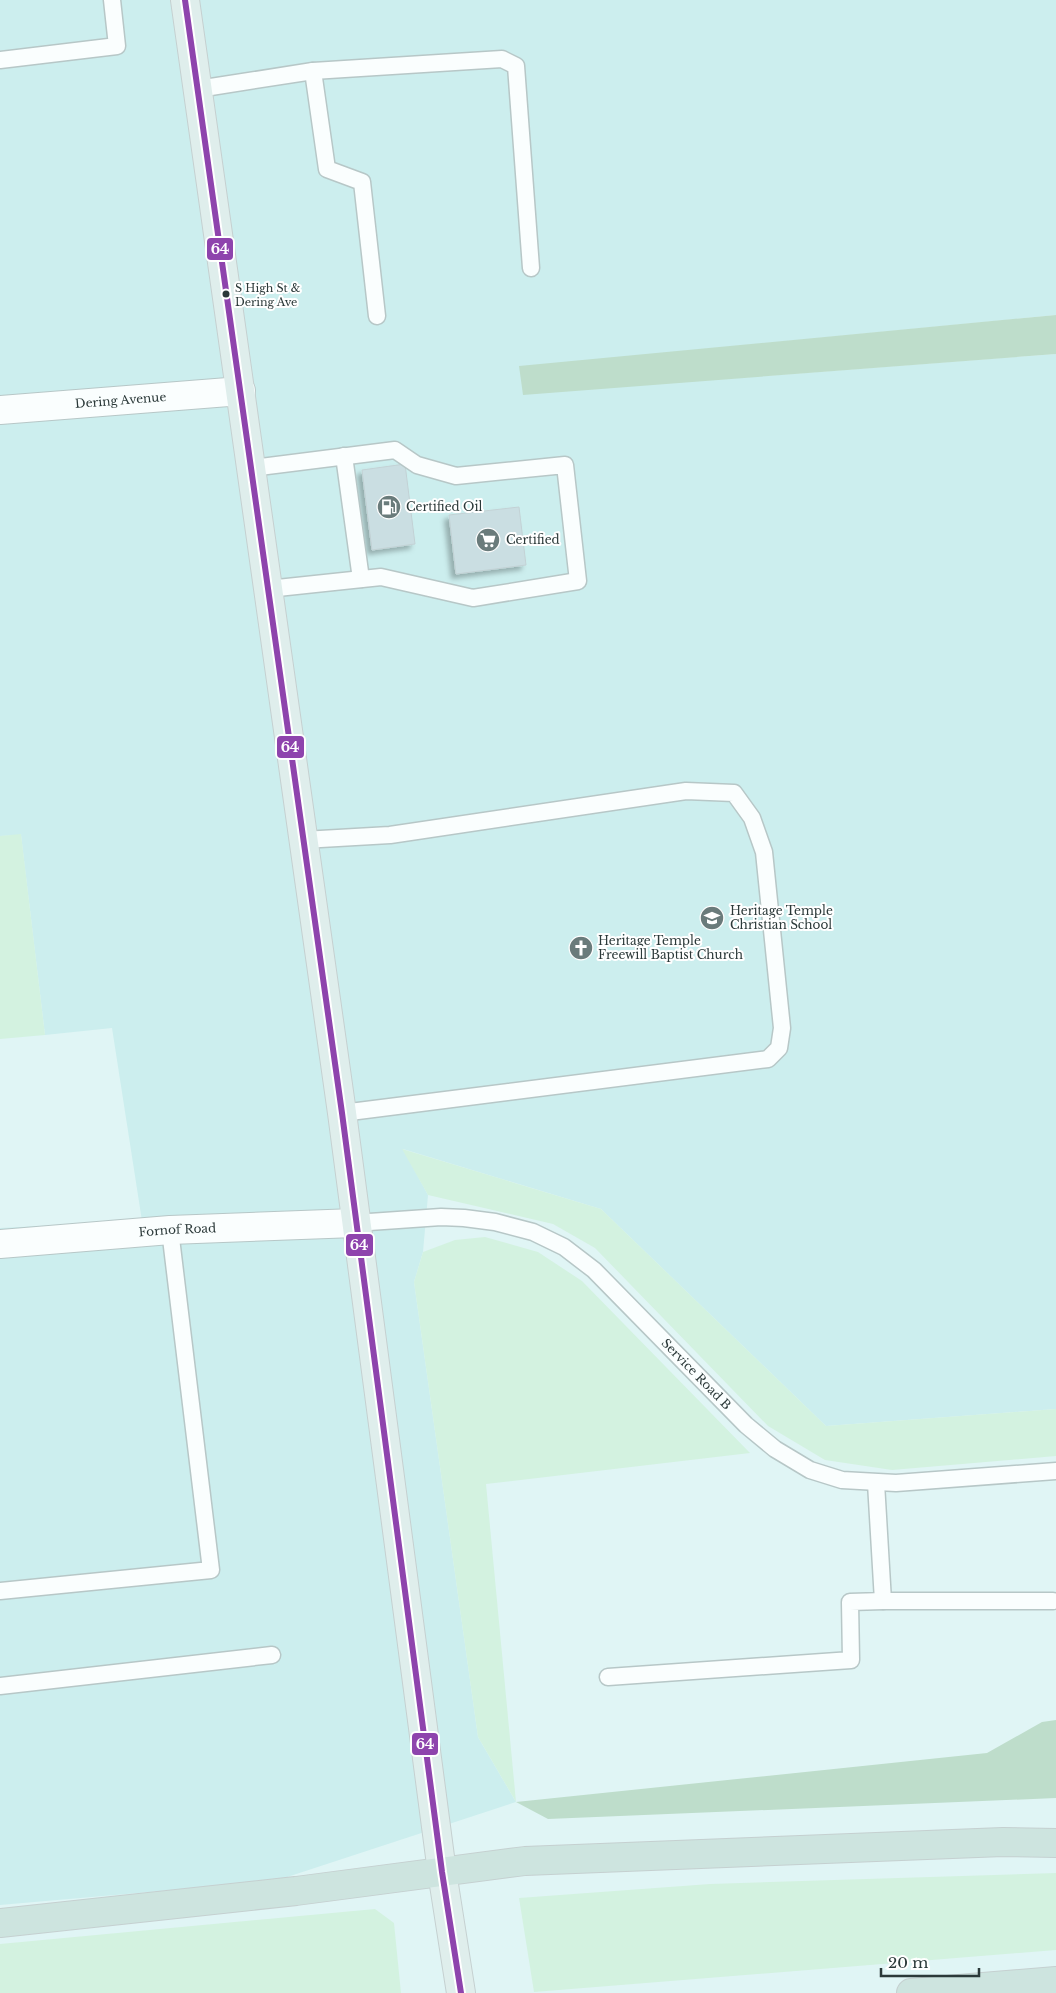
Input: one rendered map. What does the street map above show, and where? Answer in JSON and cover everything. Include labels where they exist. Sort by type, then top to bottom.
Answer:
[{"type":"highway","points":[[0,1923],[296,1891],[525,1861],[1003,1842],[1056,1844]]},
{"type":"highway","points":[[911,1993],[1056,1981]]},
{"type":"main road","points":[[185,0],[342,1113],[442,1872],[461,1993]]},
{"type":"street","name":"Dering Avenue","points":[[0,410],[241,391]]},
{"type":"street","name":"Fornof Road","points":[[0,1244],[170,1230],[356,1223]]},
{"type":"lane","points":[[0,60],[118,46],[112,0]]},
{"type":"lane","points":[[198,89],[314,71],[502,59],[516,66],[531,268]]},
{"type":"lane","points":[[314,71],[327,169],[362,182],[377,316]]},
{"type":"lane","points":[[252,468],[395,450],[417,465],[456,476],[565,465],[578,581],[473,598],[381,577],[268,588]]},
{"type":"lane","points":[[344,456],[361,579]]},
{"type":"lane","points":[[303,840],[390,835],[686,791],[734,793],[752,818],[764,852],[782,1028],[780,1048],[768,1059],[342,1113]]},
{"type":"lane","name":"Service Road B","points":[[356,1223],[441,1217],[464,1218],[495,1222],[533,1232],[564,1247],[594,1270],[746,1425],[776,1449],[810,1470],[842,1480],[896,1484],[1056,1471]]},
{"type":"lane","points":[[0,1591],[211,1570],[170,1230]]},
{"type":"lane","points":[[876,1483],[883,1601]]},
{"type":"lane","points":[[608,1677],[851,1660],[850,1602],[1052,1601]]},
{"type":"lane","points":[[0,1686],[272,1655]]},
{"type":"shaded area","points":[[0,0],[1056,0],[1056,315],[519,367],[698,381],[1056,354],[1056,1409],[826,1426],[601,1209],[403,1149],[428,1195],[423,1252],[414,1282],[478,1737],[516,1802],[275,1881],[0,1905],[0,1228],[142,1221],[112,1028],[45,1035],[21,835],[0,836]]},
{"type":"green space","points":[[1056,315],[1056,354],[523,395],[519,366]]},
{"type":"green space","points":[[21,834],[45,1035],[0,1039],[0,836]]},
{"type":"green space","points":[[402,1149],[601,1209],[826,1426],[1056,1409],[1056,1456],[892,1470],[825,1460],[768,1426],[595,1248],[553,1224],[428,1195]]},
{"type":"green space","points":[[485,1237],[538,1252],[582,1281],[750,1453],[486,1484],[516,1802],[478,1737],[414,1282],[423,1252],[455,1240]]},
{"type":"green space","points":[[1056,1720],[1056,1798],[548,1819],[516,1802],[987,1753],[1042,1722]]},
{"type":"green space","points":[[1056,1873],[1056,1950],[534,1992],[519,1898],[710,1884]]},
{"type":"green space","points":[[375,1909],[394,1923],[401,1993],[0,1993],[0,1944]]},
{"type":"building","name":"Certified Oil","points":[[405,464],[415,544],[372,550],[362,470]]},
{"type":"building","name":"Certified","points":[[519,507],[526,565],[456,574],[449,515]]},
{"type":"transit line","name":"64","points":[[185,0],[342,1113],[442,1872],[461,1993]]},
{"type":"place","name":"S High St & Dering Ave","points":[[226,294]]},
{"type":"place","name":"Certified Oil","points":[[389,507]]},
{"type":"place","name":"Certified","points":[[488,540]]},
{"type":"place","name":"Heritage Temple Christian School","points":[[712,918]]},
{"type":"place","name":"Heritage Temple Freewill Baptist Church","points":[[581,948]]}]
